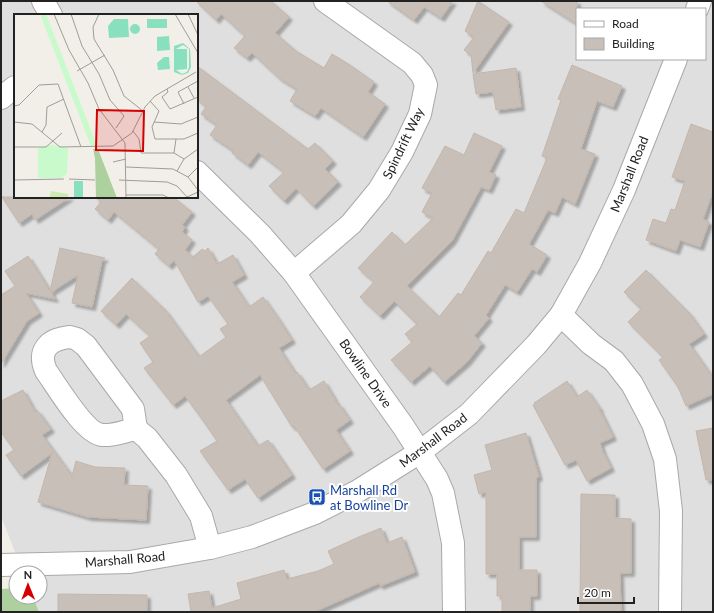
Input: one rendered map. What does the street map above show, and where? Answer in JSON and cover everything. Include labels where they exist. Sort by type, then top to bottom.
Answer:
[{"type":"street","points":[[42,1],[50,14]]},
{"type":"street","name":"Spindrift Way","points":[[294,273],[351,224],[379,190],[402,152],[420,114],[426,85],[422,75],[412,63],[324,1]]},
{"type":"street","name":"Marshall Road","points":[[1,565],[130,562],[210,548],[252,537],[315,513],[358,491],[420,452],[469,414],[536,345],[561,315],[590,263],[624,190],[676,60]]},
{"type":"street","points":[[1,98],[14,88]]},
{"type":"street","name":"Bowline Drive","points":[[198,173],[260,234],[294,273],[403,426],[437,479],[443,492],[453,543],[454,612]]},
{"type":"street","points":[[561,315],[591,344],[614,361],[632,384],[653,424],[665,459],[671,511],[670,612]]},
{"type":"street","points":[[136,429],[109,435],[100,435],[84,424],[46,371],[43,356],[46,348],[52,341],[60,338],[77,339],[86,346],[133,409],[136,429],[147,438],[176,475],[201,516],[210,548]]},
{"type":"shaded area","points":[[1,1],[713,1],[713,612],[39,612],[36,605],[48,605],[48,565],[20,565],[1,516]]},
{"type":"green space","points":[[1,589],[8,589],[8,605],[36,605],[39,612],[1,612]]},
{"type":"building","points":[[196,1],[271,1],[289,17],[275,33],[296,51],[324,68],[332,54],[374,82],[368,92],[385,104],[363,137],[321,108],[315,116],[290,101],[297,89],[279,78],[252,53],[247,58],[234,48],[245,36],[221,14],[216,20]]},
{"type":"building","points":[[387,1],[453,1],[441,18],[424,7],[414,20]]},
{"type":"building","points":[[478,1],[509,22],[473,73],[471,55],[464,50],[474,37],[465,31]]},
{"type":"building","points":[[541,1],[577,1],[576,23]]},
{"type":"building","points":[[572,65],[622,86],[613,107],[597,101],[581,149],[595,154],[575,204],[562,197],[555,213],[548,210],[529,244],[547,255],[537,272],[532,269],[517,292],[505,285],[486,315],[489,318],[474,336],[482,343],[467,362],[444,382],[430,366],[411,382],[391,360],[412,342],[405,334],[417,324],[394,301],[380,316],[360,297],[374,282],[358,268],[392,232],[405,245],[433,218],[422,212],[432,193],[422,188],[445,146],[464,155],[474,133],[502,146],[489,172],[496,175],[489,190],[481,187],[452,241],[407,286],[439,317],[458,293],[461,295],[488,251],[491,253],[516,209],[524,213],[547,158],[542,156],[561,100],[558,99]]},
{"type":"building","points":[[198,67],[308,149],[315,143],[333,161],[325,169],[338,182],[313,206],[296,188],[284,201],[269,186],[284,172],[258,152],[248,165],[232,153],[234,151],[210,135],[217,125],[201,114],[206,107],[198,100]]},
{"type":"building","points":[[516,68],[521,107],[496,110],[493,92],[476,94],[473,74]]},
{"type":"building","points":[[691,124],[713,132],[713,191],[703,219],[709,222],[700,247],[680,240],[676,251],[646,240],[653,219],[666,223],[671,209],[675,210],[685,181],[672,177]]},
{"type":"building","points":[[2,197],[68,198],[35,220],[32,214],[19,223]]},
{"type":"building","points":[[96,198],[174,198],[192,212],[182,225],[185,227],[182,232],[192,240],[185,250],[193,257],[202,249],[205,251],[208,248],[217,264],[233,255],[244,275],[232,282],[249,307],[263,297],[277,317],[292,340],[279,348],[295,373],[297,372],[309,390],[324,381],[338,405],[339,404],[350,420],[336,430],[350,451],[323,469],[294,426],[292,427],[260,375],[226,400],[258,446],[268,440],[292,475],[258,498],[245,479],[228,490],[200,451],[217,441],[204,422],[185,396],[173,405],[144,368],[153,362],[140,343],[150,336],[126,314],[116,325],[101,311],[132,278],[166,311],[199,357],[226,337],[220,329],[228,324],[208,296],[198,302],[174,260],[169,266],[155,254],[159,249],[114,212],[108,220],[95,209],[101,202]]},
{"type":"building","points":[[60,248],[105,258],[102,260],[92,307],[72,303],[78,275],[51,292],[55,299],[26,293],[39,313],[27,321],[1,364],[1,295],[15,286],[5,271],[28,256],[50,291]]},
{"type":"building","points":[[646,270],[689,313],[704,334],[689,344],[713,378],[713,394],[686,406],[678,387],[659,360],[663,357],[628,322],[641,309],[624,292]]},
{"type":"building","points":[[567,381],[577,397],[587,390],[600,409],[613,437],[600,443],[611,468],[587,481],[576,460],[565,465],[533,405]]},
{"type":"building","points":[[23,390],[35,412],[37,410],[51,429],[42,435],[72,476],[76,461],[95,467],[125,468],[124,485],[148,486],[146,520],[88,517],[38,502],[52,453],[21,476],[6,455],[14,450],[1,432],[1,401]]},
{"type":"building","points":[[713,428],[713,480],[706,480],[696,431]]},
{"type":"building","points":[[526,433],[539,477],[536,478],[536,537],[519,537],[519,570],[537,570],[537,596],[530,596],[530,612],[502,612],[502,596],[497,596],[497,574],[486,574],[486,492],[479,494],[474,475],[492,470],[485,445]]},
{"type":"building","points":[[581,494],[615,495],[615,518],[631,519],[631,573],[620,573],[621,612],[580,612]]},
{"type":"building","points":[[381,528],[387,543],[402,537],[415,572],[380,586],[379,583],[314,612],[191,612],[188,594],[209,591],[212,608],[241,599],[237,583],[284,570],[287,579],[318,571],[334,564],[328,551]]},
{"type":"building","points":[[58,594],[147,595],[147,612],[58,612]]},
{"type":"place","name":"Marshall Rd at Bowline Dr","points":[[317,497]]}]
